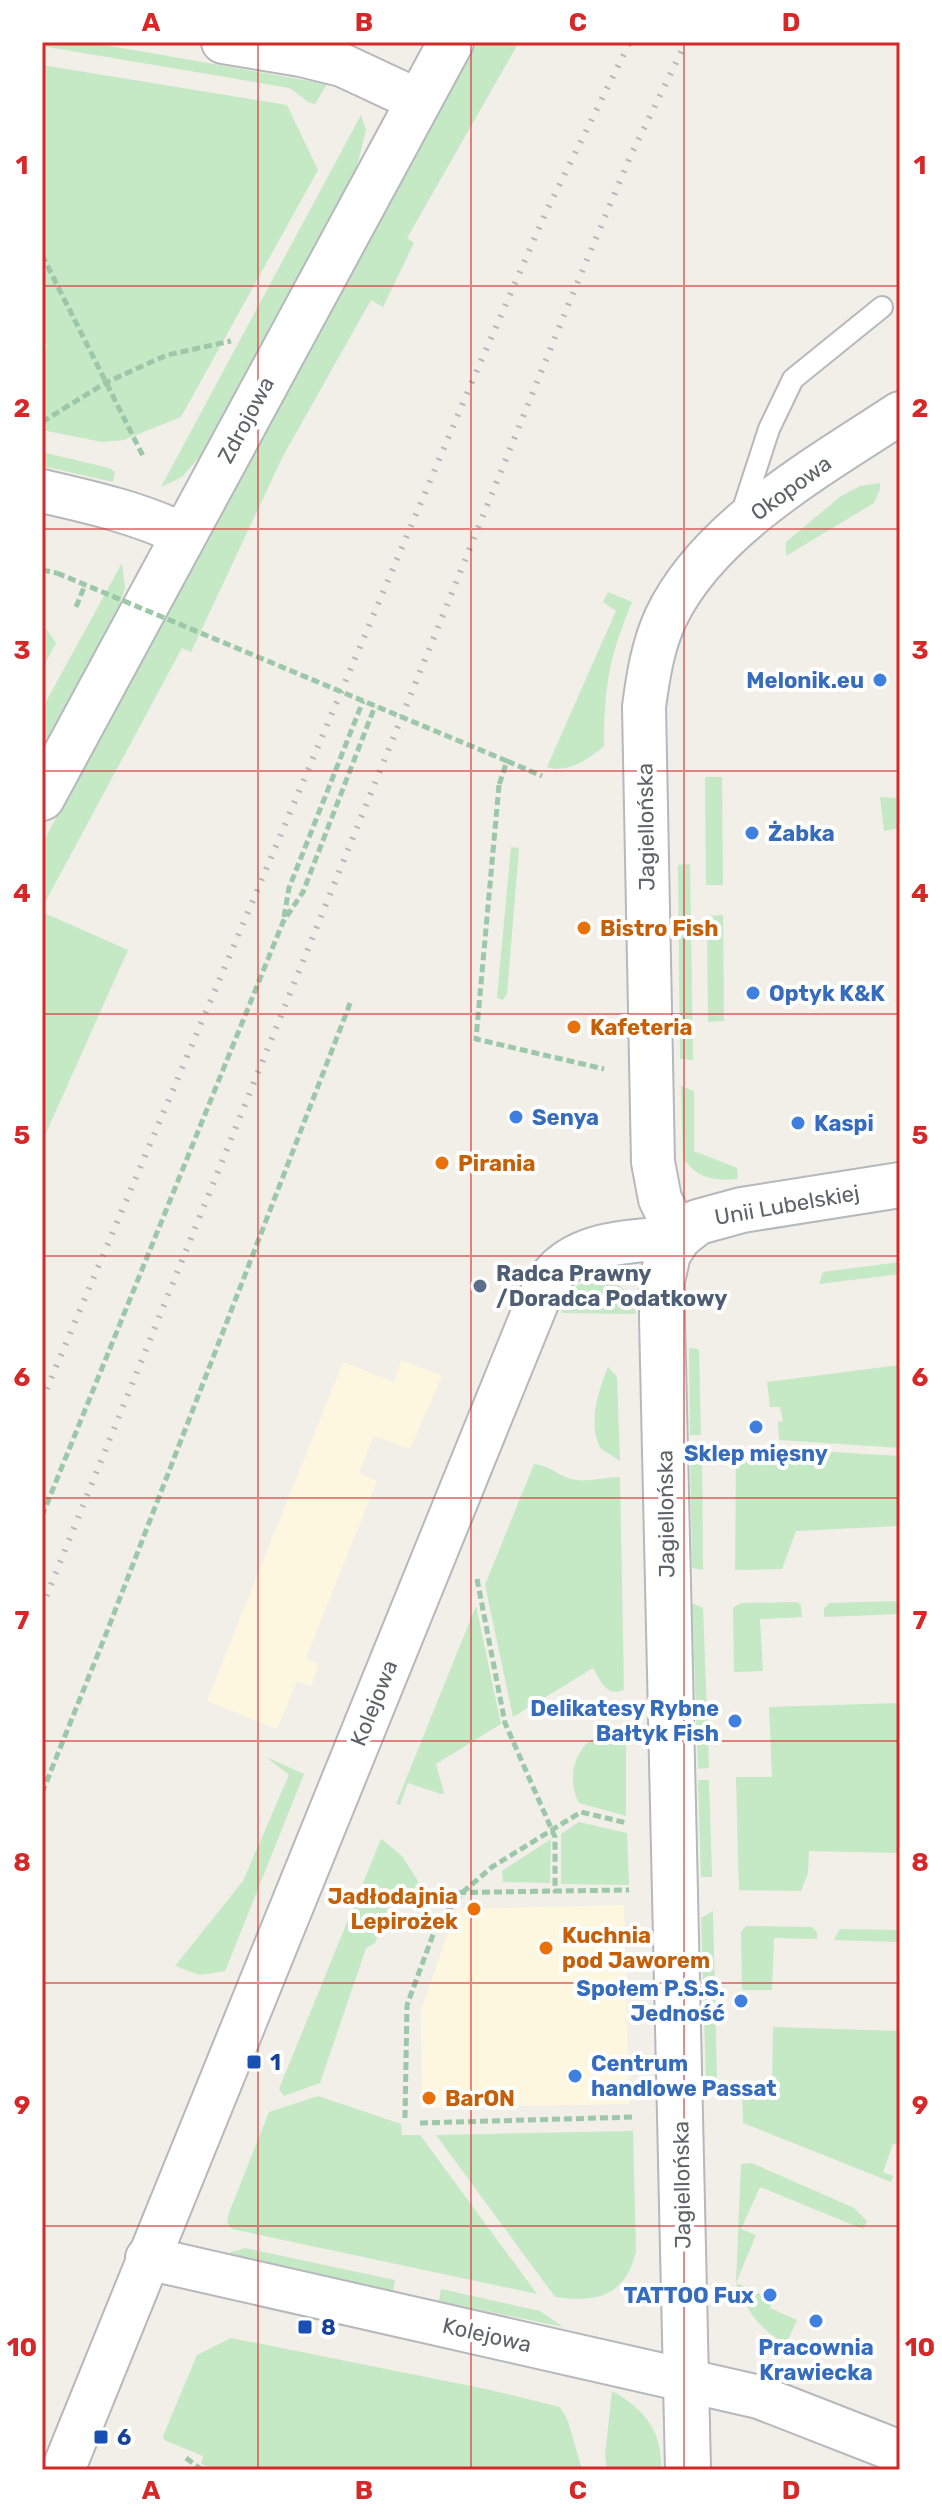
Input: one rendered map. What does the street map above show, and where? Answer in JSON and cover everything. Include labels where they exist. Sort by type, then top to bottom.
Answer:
[{"type":"street","points":[[223,42],[342,65],[419,101]]},
{"type":"street","name":"Zdrojowa","points":[[42,798],[451,42]]},
{"type":"street","name":"Okopowa","points":[[692,577],[710,554],[778,492],[895,423]]},
{"type":"street","points":[[42,491],[130,514],[184,535]]},
{"type":"street","name":"Jagiellońska","points":[[688,2470],[662,1318],[664,1264],[679,1237],[660,1199],[653,1162],[644,707],[650,665],[666,617],[692,577]]},
{"type":"street","name":"Unii Lubelskiej","points":[[679,1237],[698,1222],[711,1217],[900,1185]]},
{"type":"street","name":"Kolejowa","points":[[63,2470],[547,1282],[571,1259],[606,1245],[679,1237]]},
{"type":"street","name":"Kolejowa","points":[[147,2258],[759,2397],[900,2452]]},
{"type":"lane","points":[[737,529],[769,429],[793,379],[882,307]]},
{"type":"path","points":[[42,255],[143,456]]},
{"type":"path","points":[[42,422],[107,382],[167,355],[231,341]]},
{"type":"path","points":[[42,570],[57,573],[542,776]]},
{"type":"path","points":[[76,607],[85,585]]},
{"type":"path","points":[[283,922],[289,888],[363,701]]},
{"type":"path","points":[[42,1516],[283,922],[303,892],[375,706]]},
{"type":"path","points":[[507,761],[499,785],[476,1039],[609,1071]]},
{"type":"path","points":[[42,1793],[351,1001]]},
{"type":"path","points":[[477,1579],[505,1723],[553,1829],[555,1891]]},
{"type":"path","points":[[405,2118],[407,2005],[437,1924],[463,1892],[492,1867],[581,1812],[635,1825]]},
{"type":"path","points":[[434,1893],[637,1890]]},
{"type":"path","points":[[420,2123],[640,2116]]},
{"type":"path","points":[[186,2458],[202,2470]]},
{"type":"shaded area","points":[[401,1360],[442,1376],[410,1449],[374,1436],[359,1473],[377,1481],[306,1658],[319,1664],[311,1686],[297,1681],[277,1729],[207,1701],[343,1362],[394,1382]]},
{"type":"shaded area","points":[[624,1905],[629,2104],[422,2108],[421,2010],[456,1909]]},
{"type":"green space","points":[[42,42],[88,42],[327,84],[315,104],[290,88],[42,46]]},
{"type":"green space","points":[[477,42],[519,42],[407,238],[414,243],[383,307],[371,300],[283,456],[191,652],[182,648],[42,908],[42,844]]},
{"type":"green space","points":[[42,65],[287,105],[318,170],[181,417],[124,440],[102,442],[42,430],[42,366],[47,344],[42,343]]},
{"type":"green space","points":[[361,115],[366,130],[357,166],[201,455],[182,477],[161,487]]},
{"type":"green space","points":[[42,452],[109,468],[115,472],[113,482],[42,466]]},
{"type":"green space","points":[[880,483],[874,503],[786,556],[786,542],[841,496],[860,486]]},
{"type":"green space","points":[[122,563],[125,588],[117,613],[42,750],[42,709]]},
{"type":"green space","points":[[608,592],[632,602],[609,672],[604,746],[570,767],[547,767],[616,611],[603,602]]},
{"type":"green space","points":[[42,623],[56,643],[42,669]]},
{"type":"green space","points":[[705,777],[722,777],[723,885],[706,885]]},
{"type":"green space","points":[[880,797],[900,798],[900,828],[884,831]]},
{"type":"green space","points":[[511,847],[519,848],[507,994],[503,1000],[497,998]]},
{"type":"green space","points":[[690,864],[693,1060],[680,1059],[678,865]]},
{"type":"green space","points":[[42,912],[128,950],[42,1142]]},
{"type":"green space","points":[[723,915],[724,1021],[708,1022],[707,916]]},
{"type":"green space","points":[[681,1086],[694,1091],[694,1151],[737,1168],[738,1179],[707,1177],[694,1170],[683,1158]]},
{"type":"green space","points":[[900,1262],[900,1274],[819,1284],[823,1272]]},
{"type":"green space","points":[[592,1278],[608,1280],[621,1287],[630,1298],[636,1314],[561,1313],[575,1287]]},
{"type":"green space","points":[[689,1348],[699,1349],[701,1435],[690,1435]]},
{"type":"green space","points":[[900,1365],[900,1448],[779,1440],[778,1422],[783,1421],[780,1407],[770,1407],[767,1382]]},
{"type":"green space","points":[[608,1367],[617,1377],[620,1461],[600,1448],[596,1438],[598,1396]]},
{"type":"green space","points":[[690,1447],[702,1447],[703,1570],[692,1568]]},
{"type":"green space","points":[[783,1449],[900,1456],[900,1526],[796,1531],[782,1569],[735,1570],[736,1457],[780,1453]]},
{"type":"green space","points":[[534,1464],[576,1480],[620,1477],[624,1690],[608,1690],[593,1668],[513,1717],[485,1585]]},
{"type":"green space","points":[[900,1601],[900,1614],[824,1617],[824,1608],[830,1603]]},
{"type":"green space","points":[[798,1602],[802,1617],[760,1619],[763,1671],[734,1672],[733,1608],[741,1603]]},
{"type":"green space","points":[[692,1603],[703,1608],[709,1768],[698,1769]]},
{"type":"green space","points":[[476,1606],[501,1724],[436,1764],[444,1793],[408,1783],[400,1805],[396,1804]]},
{"type":"green space","points":[[900,1703],[900,1853],[809,1851],[808,1873],[801,1891],[739,1890],[736,1777],[772,1777],[769,1707]]},
{"type":"green space","points":[[611,1732],[626,1736],[626,1816],[579,1803],[573,1781],[582,1749],[599,1735]]},
{"type":"green space","points":[[266,1757],[304,1774],[225,1971],[200,1975],[175,1966],[243,1881],[289,1775]]},
{"type":"green space","points":[[698,1780],[709,1780],[712,1877],[701,1877]]},
{"type":"green space","points":[[579,1822],[627,1833],[629,1885],[561,1884],[561,1834]]},
{"type":"green space","points":[[381,1839],[402,1856],[423,1889],[388,1908],[375,1943],[366,1948],[320,2083],[284,2096],[279,2089]]},
{"type":"green space","points":[[551,1839],[550,1883],[503,1882],[502,1871]]},
{"type":"green space","points":[[713,1911],[717,2080],[706,2081],[701,1918]]},
{"type":"green space","points":[[746,1926],[812,1927],[817,1932],[817,1939],[774,1938],[772,1990],[742,1990],[741,1932]]},
{"type":"green space","points":[[840,1929],[900,1930],[900,1942],[834,1940]]},
{"type":"green space","points":[[773,2027],[900,2031],[900,2145],[893,2144],[883,2172],[893,2176],[891,2182],[743,2123],[742,2085],[772,2085]]},
{"type":"green space","points":[[318,2096],[401,2124],[402,2135],[420,2135],[537,2294],[232,2229],[227,2222],[229,2213],[269,2112]]},
{"type":"green space","points":[[633,2131],[636,2251],[625,2278],[617,2287],[584,2299],[555,2297],[436,2135]]},
{"type":"green space","points":[[752,2163],[854,2208],[867,2221],[863,2229],[760,2187],[741,2229],[756,2235],[736,2283],[741,2164]]},
{"type":"green space","points":[[245,2248],[395,2280],[393,2292],[229,2253]]},
{"type":"green space","points":[[736,2283],[773,2300],[770,2308],[797,2320],[786,2344],[755,2319]]},
{"type":"green space","points":[[441,2289],[540,2311],[563,2327],[439,2301]]},
{"type":"green space","points":[[231,2338],[486,2389],[560,2407],[568,2421],[582,2470],[217,2470],[201,2464],[203,2456],[164,2440],[163,2436],[197,2355]]},
{"type":"green space","points":[[612,2391],[634,2406],[650,2423],[659,2444],[661,2470],[607,2470],[605,2455]]},
{"type":"railway","points":[[42,1400],[471,384],[546,212],[630,42]]},
{"type":"railway","points":[[42,1607],[571,298],[630,157],[686,42]]},
{"type":"place","name":"Melonik.eu","points":[[880,680]]},
{"type":"place","name":"Żabka","points":[[752,833]]},
{"type":"place","name":"Bistro Fish","points":[[584,928]]},
{"type":"place","name":"Optyk K&K","points":[[753,993]]},
{"type":"place","name":"Kafeteria","points":[[574,1027]]},
{"type":"place","name":"Senya","points":[[516,1117]]},
{"type":"place","name":"Kaspi","points":[[798,1123]]},
{"type":"place","name":"Pirania","points":[[442,1163]]},
{"type":"place","name":"Radca Prawny /Doradca Podatkowy","points":[[480,1286]]},
{"type":"place","name":"Sklep mięsny","points":[[756,1427]]},
{"type":"place","name":"Delikatesy Rybne Bałtyk Fish","points":[[735,1721]]},
{"type":"place","name":"Jadłodajnia Lepirożek","points":[[474,1909]]},
{"type":"place","name":"Kuchnia pod Jaworem","points":[[546,1948]]},
{"type":"place","name":"Społem P.S.S. Jedność","points":[[741,2001]]},
{"type":"place","name":"1","points":[[254,2062]]},
{"type":"place","name":"Centrum handlowe Passat","points":[[575,2076]]},
{"type":"place","name":"BarON","points":[[429,2098]]},
{"type":"place","name":"TATTOO Fux","points":[[770,2295]]},
{"type":"place","name":"Pracownia Krawiecka","points":[[816,2321]]},
{"type":"place","name":"8","points":[[305,2327]]},
{"type":"place","name":"6","points":[[101,2437]]}]
